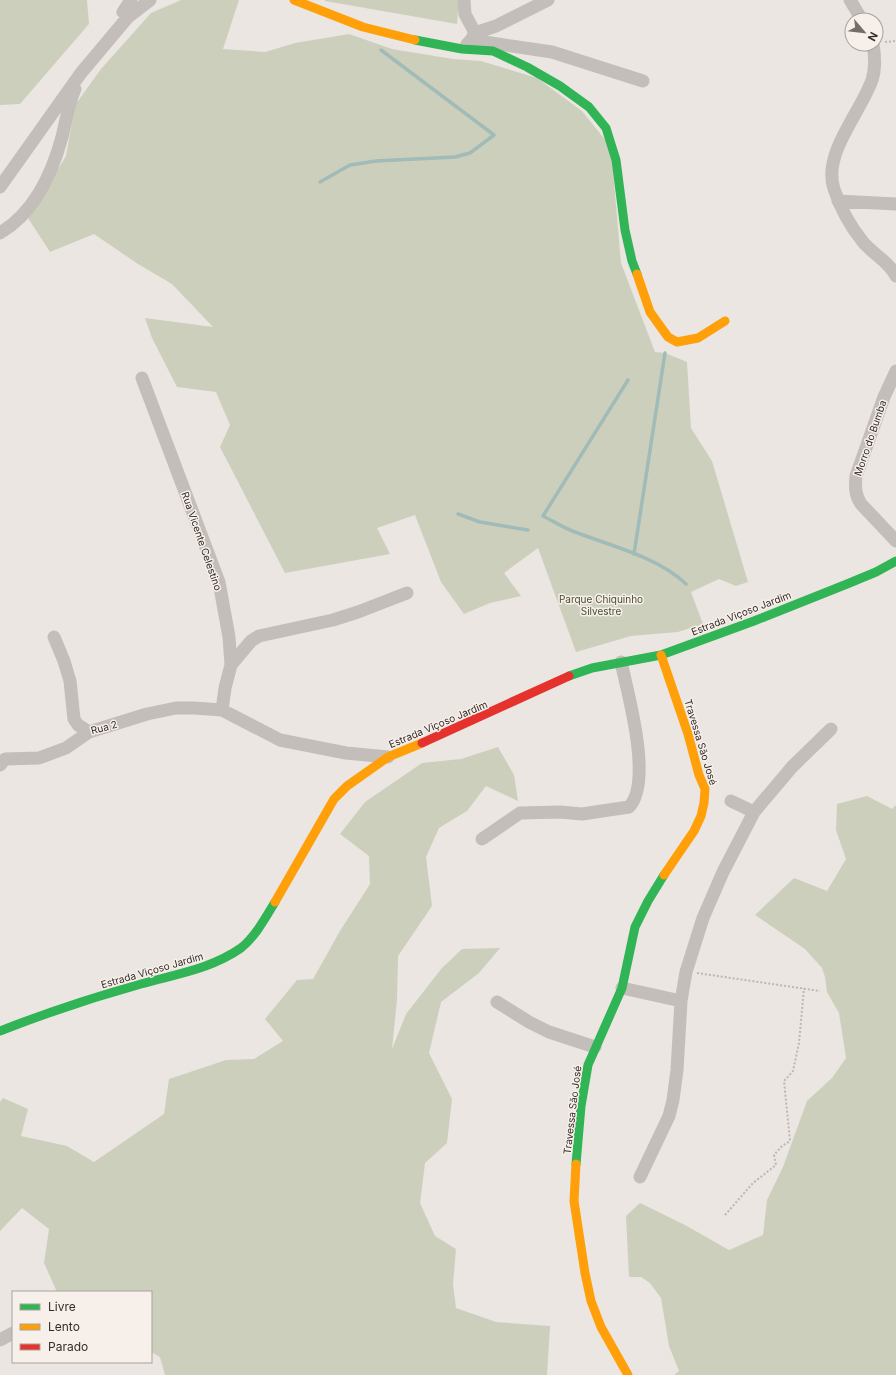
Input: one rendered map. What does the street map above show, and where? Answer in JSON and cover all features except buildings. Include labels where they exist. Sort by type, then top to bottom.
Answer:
[{"type":"street","points":[[128,17],[122,12],[131,0]]},
{"type":"street","points":[[0,187],[81,72],[128,17],[150,0]]},
{"type":"street","points":[[294,0],[363,27],[418,40],[470,40],[552,52],[643,81]]},
{"type":"street","points":[[464,0],[470,40]]},
{"type":"street","points":[[470,40],[548,0]]},
{"type":"street","points":[[850,0],[857,12]]},
{"type":"street","points":[[470,40],[527,66],[560,86],[589,107],[606,128],[616,160],[625,230],[632,261],[650,312],[668,337],[677,342],[698,338],[725,321]]},
{"type":"street","points":[[874,52],[876,62],[872,80],[863,101],[836,151],[831,169],[833,187],[838,201],[850,224],[878,258],[892,268],[896,276]]},
{"type":"street","points":[[0,233],[14,224],[25,212],[42,188],[56,160],[70,101],[81,72]]},
{"type":"street","points":[[838,201],[896,204]]},
{"type":"street","name":"Morro do Bumba","points":[[896,371],[884,397],[856,476],[855,487],[857,498],[896,541]]},
{"type":"street","name":"Rua Vicente Celestino","points":[[142,378],[218,582],[229,637],[231,665],[225,688],[222,710]]},
{"type":"street","name":"Estrada Viçoso Jardim","points":[[0,1031],[39,1016],[141,984],[202,968],[218,962],[242,947],[254,934],[271,909],[334,799],[347,786],[388,757],[442,736],[571,675],[592,668],[661,655],[754,621],[876,572],[896,561]]},
{"type":"street","points":[[231,665],[251,641],[259,636],[333,620],[407,593]]},
{"type":"street","name":"Rua 2","points":[[54,637],[70,681],[74,719],[78,725],[89,732],[147,714],[176,708],[222,710]]},
{"type":"street","name":"Travessa São José","points":[[628,1375],[602,1327],[591,1301],[585,1273],[574,1201],[581,1106],[588,1064],[622,988],[635,927],[663,876],[694,831],[701,816],[704,802],[705,789],[661,655]]},
{"type":"street","points":[[482,839],[520,813],[560,812],[582,814],[629,807],[635,801],[639,781],[635,727],[621,662]]},
{"type":"street","points":[[222,710],[280,740],[346,753],[388,757]]},
{"type":"street","points":[[640,1177],[669,1116],[673,1100],[677,1070],[681,1001],[686,972],[703,918],[723,872],[754,812],[792,767],[831,728]]},
{"type":"street","points":[[0,765],[5,759],[39,758],[66,748],[89,732]]},
{"type":"street","points":[[731,801],[754,812]]},
{"type":"street","points":[[622,988],[681,1001]]},
{"type":"street","points":[[497,1002],[529,1022],[549,1032],[595,1047]]},
{"type":"street","points":[[0,1340],[12,1334]]},
{"type":"path","points":[[686,972],[820,991]]},
{"type":"path","points":[[725,1215],[753,1183],[776,1165],[774,1155],[782,1146],[790,1141],[784,1082],[792,1071],[799,1043],[804,988]]},
{"type":"green space","points":[[0,0],[87,0],[89,24],[20,104],[0,105]]},
{"type":"green space","name":"Parque Chiquinho Silvestre","points":[[181,0],[239,0],[223,49],[265,52],[295,43],[349,34],[392,49],[453,59],[481,61],[537,78],[582,111],[611,147],[621,263],[655,352],[665,353],[687,362],[691,428],[712,461],[748,582],[736,586],[719,579],[691,592],[703,624],[678,632],[631,636],[576,652],[538,548],[504,573],[521,596],[490,603],[464,614],[441,582],[415,515],[377,528],[390,554],[285,573],[220,447],[230,425],[216,392],[177,387],[152,338],[145,318],[213,327],[172,284],[138,264],[94,234],[50,252],[28,218],[66,156],[75,105],[101,69],[151,13]]},
{"type":"green space","points":[[459,0],[457,24],[325,1]]},
{"type":"green space","points":[[498,747],[514,775],[518,801],[486,786],[467,811],[439,828],[426,857],[432,906],[398,956],[397,1000],[392,1049],[406,1014],[442,968],[462,949],[500,948],[479,973],[441,1002],[429,1053],[452,1099],[447,1143],[425,1163],[420,1203],[435,1236],[456,1249],[453,1284],[456,1308],[496,1322],[550,1326],[547,1375],[165,1375],[160,1357],[152,1353],[152,1291],[57,1291],[44,1263],[49,1229],[22,1208],[0,1231],[0,1102],[3,1098],[28,1109],[21,1136],[67,1146],[94,1162],[164,1114],[169,1079],[226,1060],[254,1059],[283,1041],[265,1019],[297,980],[313,979],[340,931],[370,884],[369,856],[340,834],[365,802],[422,763],[461,759]]},
{"type":"green space","points":[[867,796],[892,809],[896,805],[896,1375],[674,1375],[679,1371],[669,1346],[661,1298],[650,1283],[641,1277],[629,1277],[626,1216],[640,1203],[685,1225],[729,1250],[763,1235],[767,1200],[783,1167],[807,1101],[832,1078],[846,1058],[839,1013],[827,992],[822,968],[805,949],[755,915],[794,878],[827,891],[846,859],[836,830],[837,804]]},
{"type":"waterway","points":[[320,182],[350,165],[376,161],[455,157],[470,153],[494,135],[381,50]]},
{"type":"waterway","points":[[634,554],[665,353]]},
{"type":"waterway","points":[[628,380],[543,516],[571,530],[648,559],[662,566],[686,584]]},
{"type":"waterway","points":[[458,514],[480,522],[528,530]]},
{"type":"traffic: fast","points":[[415,40],[462,49],[493,51],[527,67],[560,86],[589,107],[606,128],[616,160],[625,230],[632,261],[637,274]]},
{"type":"traffic: fast","points":[[569,676],[592,668],[661,655],[754,621],[847,584],[876,572],[896,561]]},
{"type":"traffic: fast","points":[[576,1164],[581,1106],[588,1065],[622,988],[635,927],[648,901],[664,875]]},
{"type":"traffic: fast","points":[[0,1031],[88,1000],[193,970],[218,961],[241,948],[251,938],[275,902]]},
{"type":"traffic: slow","points":[[294,0],[363,27],[415,40]]},
{"type":"traffic: slow","points":[[637,274],[650,312],[668,337],[677,342],[698,338],[725,321]]},
{"type":"traffic: slow","points":[[661,655],[688,734],[699,775],[705,789],[701,816],[694,831],[664,875]]},
{"type":"traffic: slow","points":[[275,902],[334,799],[347,786],[388,757],[422,743]]},
{"type":"traffic: slow","points":[[576,1164],[574,1201],[585,1273],[591,1301],[601,1327],[628,1375]]},
{"type":"traffic: jam","points":[[422,743],[569,676]]}]
